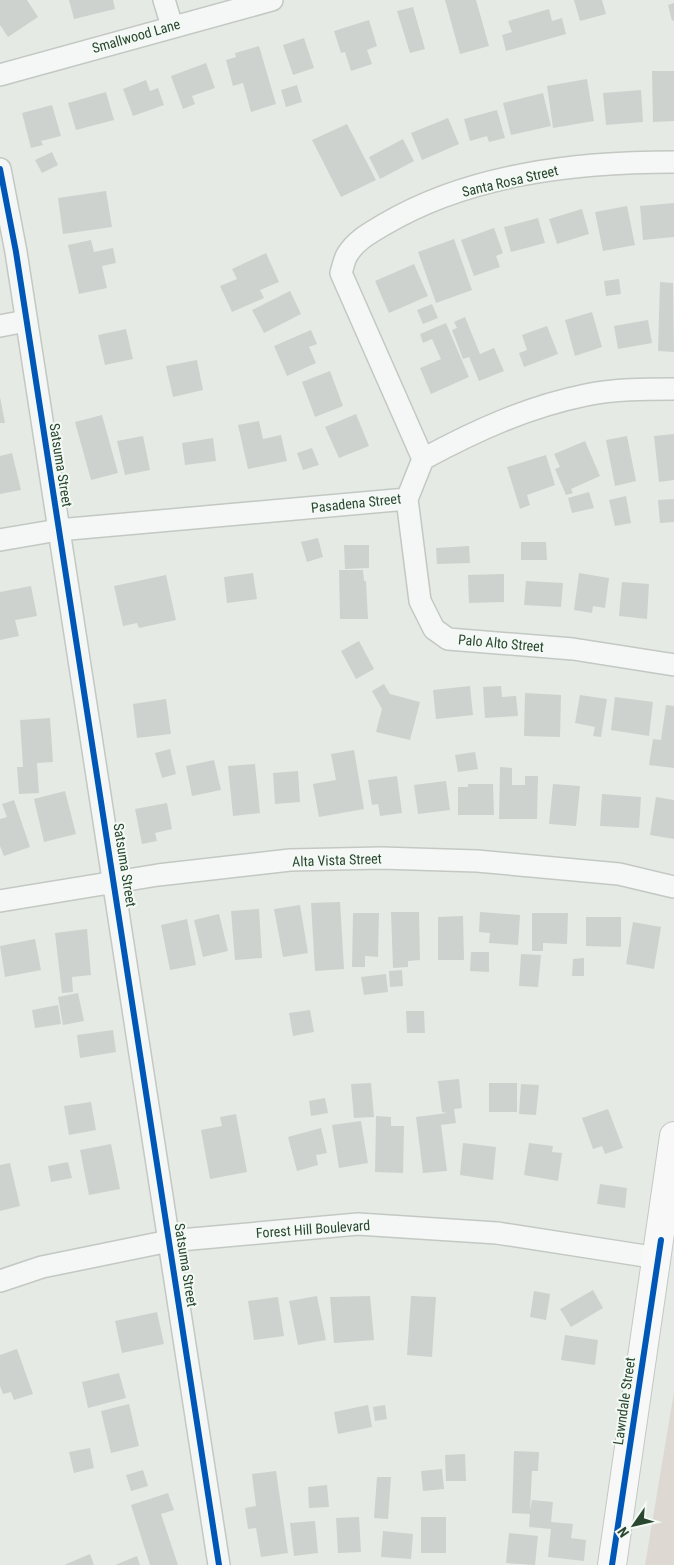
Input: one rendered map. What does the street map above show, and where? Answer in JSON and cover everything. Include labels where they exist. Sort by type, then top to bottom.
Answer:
[{"type":"main road","name":"Lawndale Street","points":[[612,1565],[658,1258],[674,1136]]},
{"type":"street","points":[[164,0],[172,26]]},
{"type":"street","name":"Smallwood Lane","points":[[0,75],[172,26],[272,0]]},
{"type":"street","name":"Santa Rosa Street","points":[[423,459],[341,273],[346,256],[361,238],[408,211],[478,185],[554,170],[622,162],[674,162]]},
{"type":"street","name":"Satsuma Street","points":[[0,169],[16,252],[58,530],[115,882],[219,1565]]},
{"type":"street","points":[[0,326],[26,321]]},
{"type":"street","points":[[423,459],[467,435],[516,414],[586,395],[627,390],[674,389]]},
{"type":"street","name":"Pasadena Street","points":[[0,540],[58,530],[407,498],[423,459]]},
{"type":"street","name":"Palo Alto Street","points":[[407,498],[420,601],[434,629],[448,639],[573,649],[674,665]]},
{"type":"street","name":"Alta Vista Street","points":[[0,901],[115,882],[290,860],[381,858],[477,861],[610,873],[674,887]]},
{"type":"street","name":"Forest Hill Boulevard","points":[[0,1281],[42,1267],[169,1241],[358,1224],[497,1232],[658,1258]]},
{"type":"shaded area","points":[[674,1392],[674,1565],[645,1565]]},
{"type":"building","points":[[0,0],[27,0],[38,17],[8,37],[0,25]]},
{"type":"building","points":[[69,0],[113,0],[115,9],[74,19]]},
{"type":"building","points":[[445,0],[476,0],[489,46],[460,54]]},
{"type":"building","points":[[574,0],[602,0],[606,14],[580,21]]},
{"type":"building","points":[[674,3],[674,20],[672,21],[668,5]]},
{"type":"building","points":[[413,7],[425,49],[410,53],[397,11]]},
{"type":"building","points":[[549,9],[552,21],[562,18],[566,34],[506,51],[502,35],[512,32],[508,21]]},
{"type":"building","points":[[369,20],[377,46],[367,50],[372,64],[351,71],[345,52],[341,53],[334,31]]},
{"type":"building","points":[[304,38],[314,68],[293,75],[283,45]]},
{"type":"building","points":[[259,46],[276,104],[251,112],[243,83],[233,86],[226,60],[236,57],[235,53]]},
{"type":"building","points":[[206,63],[215,88],[192,96],[195,104],[183,109],[171,76]]},
{"type":"building","points":[[652,71],[674,71],[674,121],[653,122]]},
{"type":"building","points":[[587,79],[594,121],[553,128],[547,86]]},
{"type":"building","points":[[146,80],[150,91],[158,88],[164,105],[133,116],[123,89]]},
{"type":"building","points":[[297,85],[302,102],[286,107],[281,90]]},
{"type":"building","points":[[641,90],[643,122],[606,125],[603,93]]},
{"type":"building","points":[[106,92],[114,120],[76,130],[68,103]]},
{"type":"building","points":[[543,93],[551,126],[511,135],[503,103]]},
{"type":"building","points":[[52,105],[61,136],[41,141],[43,145],[31,148],[22,113]]},
{"type":"building","points":[[497,110],[505,138],[489,142],[487,136],[470,141],[464,119]]},
{"type":"building","points":[[448,118],[459,144],[422,160],[411,133]]},
{"type":"building","points":[[347,124],[376,180],[341,197],[312,140]]},
{"type":"building","points":[[403,139],[414,161],[380,179],[369,157]]},
{"type":"building","points":[[52,152],[58,165],[42,173],[35,160]]},
{"type":"building","points":[[106,191],[112,227],[63,234],[58,198]]},
{"type":"building","points":[[674,203],[674,237],[643,240],[640,206]]},
{"type":"building","points":[[627,206],[635,245],[603,251],[595,212]]},
{"type":"building","points":[[582,209],[589,234],[557,244],[549,219]]},
{"type":"building","points":[[538,218],[545,243],[511,252],[504,227]]},
{"type":"building","points":[[494,228],[503,253],[496,256],[500,267],[474,276],[461,240]]},
{"type":"building","points":[[454,239],[472,290],[436,303],[418,252]]},
{"type":"building","points":[[91,240],[94,252],[113,248],[116,263],[102,266],[107,288],[79,294],[68,245]]},
{"type":"building","points":[[266,253],[279,282],[260,290],[264,298],[232,312],[220,286],[237,279],[232,269]]},
{"type":"building","points":[[414,264],[428,296],[389,313],[375,281]]},
{"type":"building","points":[[619,279],[621,294],[606,296],[604,281]]},
{"type":"building","points":[[660,282],[673,283],[674,352],[658,351]]},
{"type":"building","points":[[290,291],[301,314],[264,333],[252,310]]},
{"type":"building","points":[[432,304],[438,318],[423,324],[417,310]]},
{"type":"building","points":[[592,312],[602,347],[575,356],[565,320]]},
{"type":"building","points":[[465,317],[480,354],[494,348],[504,371],[479,381],[469,357],[463,359],[452,330],[457,328],[454,322]]},
{"type":"building","points":[[648,320],[652,343],[618,349],[614,326]]},
{"type":"building","points":[[446,323],[469,377],[431,394],[420,368],[441,359],[432,339],[423,343],[420,334]]},
{"type":"building","points":[[547,326],[558,354],[524,367],[519,353],[527,350],[522,335]]},
{"type":"building","points":[[126,329],[133,359],[105,365],[98,335]]},
{"type":"building","points":[[311,330],[317,344],[309,347],[316,363],[287,376],[274,346]]},
{"type":"building","points":[[197,360],[203,390],[173,397],[166,366]]},
{"type":"building","points":[[330,371],[343,406],[315,417],[302,382]]},
{"type":"building","points":[[0,397],[5,423],[0,423]]},
{"type":"building","points":[[356,414],[369,446],[339,458],[325,427]]},
{"type":"building","points":[[102,415],[118,473],[91,480],[75,422]]},
{"type":"building","points":[[259,421],[263,439],[281,435],[287,461],[248,469],[238,425]]},
{"type":"building","points":[[674,434],[674,480],[659,482],[654,436]]},
{"type":"building","points":[[143,436],[150,470],[125,475],[117,441]]},
{"type":"building","points":[[627,436],[636,481],[615,486],[606,440]]},
{"type":"building","points":[[213,438],[216,461],[185,465],[182,443]]},
{"type":"building","points":[[585,441],[600,476],[571,489],[573,493],[566,495],[555,469],[560,467],[554,454]]},
{"type":"building","points":[[312,448],[319,465],[303,470],[297,453]]},
{"type":"building","points":[[12,453],[21,490],[0,494],[0,456]]},
{"type":"building","points":[[546,455],[555,485],[527,495],[530,505],[520,509],[507,467]]},
{"type":"building","points":[[589,492],[594,508],[572,513],[568,498]]},
{"type":"building","points":[[626,496],[631,523],[615,526],[609,500]]},
{"type":"building","points":[[674,499],[674,522],[660,523],[658,500]]},
{"type":"building","points":[[318,538],[323,557],[307,562],[301,542]]},
{"type":"building","points":[[521,542],[546,542],[547,560],[521,560]]},
{"type":"building","points":[[344,545],[369,545],[369,568],[345,569]]},
{"type":"building","points":[[469,546],[470,563],[437,564],[436,548]]},
{"type":"building","points":[[339,570],[363,570],[364,581],[366,581],[368,619],[340,619]]},
{"type":"building","points":[[253,573],[257,599],[227,603],[224,577]]},
{"type":"building","points":[[579,573],[609,578],[605,608],[593,606],[592,613],[574,610]]},
{"type":"building","points":[[504,574],[504,602],[469,603],[468,575]]},
{"type":"building","points":[[166,575],[176,620],[139,628],[137,623],[123,626],[114,586]]},
{"type":"building","points":[[526,581],[563,583],[561,607],[524,605]]},
{"type":"building","points":[[622,582],[649,584],[647,619],[619,616]]},
{"type":"building","points":[[31,586],[37,616],[15,620],[19,636],[0,640],[0,592]]},
{"type":"building","points":[[359,641],[374,669],[356,679],[341,651]]},
{"type":"building","points":[[384,684],[390,694],[420,702],[410,740],[376,732],[382,709],[372,691]]},
{"type":"building","points":[[470,686],[473,715],[436,719],[433,690]]},
{"type":"building","points":[[501,686],[502,697],[516,696],[518,716],[485,718],[483,687]]},
{"type":"building","points":[[525,693],[561,695],[560,737],[524,736]]},
{"type":"building","points":[[580,695],[607,699],[601,737],[593,736],[595,727],[575,723]]},
{"type":"building","points":[[615,697],[653,702],[649,736],[611,730]]},
{"type":"building","points":[[166,699],[171,734],[137,738],[133,704]]},
{"type":"building","points":[[666,705],[674,706],[674,768],[649,765],[653,739],[661,740]]},
{"type":"building","points":[[50,718],[53,762],[37,763],[39,793],[19,794],[17,767],[23,767],[20,720]]},
{"type":"building","points":[[170,749],[176,774],[162,778],[155,753]]},
{"type":"building","points":[[354,750],[364,809],[319,817],[313,784],[336,780],[331,754]]},
{"type":"building","points":[[475,752],[478,769],[458,772],[455,755]]},
{"type":"building","points":[[214,760],[221,790],[192,796],[186,766]]},
{"type":"building","points":[[255,764],[260,813],[233,816],[228,766]]},
{"type":"building","points":[[500,767],[512,768],[512,785],[525,785],[525,776],[538,776],[537,819],[499,819]]},
{"type":"building","points":[[298,771],[300,802],[275,804],[273,773]]},
{"type":"building","points":[[397,776],[402,813],[380,816],[378,804],[372,805],[368,780]]},
{"type":"building","points":[[446,781],[450,810],[418,814],[414,785]]},
{"type":"building","points":[[468,784],[493,784],[494,815],[458,815],[458,787],[468,787]]},
{"type":"building","points":[[553,784],[580,786],[576,826],[549,824]]},
{"type":"building","points":[[65,791],[76,834],[44,842],[34,799]]},
{"type":"building","points":[[602,794],[641,797],[639,828],[600,826]]},
{"type":"building","points":[[656,797],[674,800],[674,839],[650,835]]},
{"type":"building","points":[[14,800],[30,847],[4,856],[0,846],[0,819],[7,817],[2,804]]},
{"type":"building","points":[[167,803],[172,829],[155,833],[157,841],[142,844],[135,809]]},
{"type":"building","points":[[340,902],[344,969],[315,971],[311,903]]},
{"type":"building","points":[[300,905],[308,953],[283,957],[274,909]]},
{"type":"building","points":[[259,909],[262,958],[235,960],[231,911]]},
{"type":"building","points":[[391,912],[419,912],[420,960],[408,961],[408,967],[393,968]]},
{"type":"building","points":[[480,912],[520,915],[518,945],[489,943],[490,933],[479,932]]},
{"type":"building","points":[[353,913],[379,913],[378,957],[365,956],[365,967],[352,967]]},
{"type":"building","points":[[532,913],[568,913],[567,944],[543,943],[543,951],[532,951]]},
{"type":"building","points":[[219,914],[228,951],[203,957],[194,920]]},
{"type":"building","points":[[463,916],[464,960],[438,960],[438,917]]},
{"type":"building","points":[[586,917],[621,917],[621,947],[586,946]]},
{"type":"building","points":[[187,919],[196,965],[170,970],[161,925]]},
{"type":"building","points":[[633,922],[661,927],[654,969],[626,964]]},
{"type":"building","points":[[87,929],[91,975],[72,977],[73,992],[62,993],[55,933]]},
{"type":"building","points":[[35,939],[41,970],[5,977],[0,946]]},
{"type":"building","points":[[471,952],[489,952],[489,972],[470,971]]},
{"type":"building","points":[[521,954],[541,955],[538,987],[519,986]]},
{"type":"building","points":[[584,958],[584,976],[572,976],[573,959]]},
{"type":"building","points":[[402,970],[403,986],[390,987],[389,971]]},
{"type":"building","points":[[386,974],[388,992],[364,995],[361,977]]},
{"type":"building","points":[[78,993],[84,1021],[63,1025],[58,997]]},
{"type":"building","points":[[58,1005],[61,1024],[35,1028],[32,1010]]},
{"type":"building","points":[[310,1010],[314,1032],[293,1036],[289,1013]]},
{"type":"building","points":[[406,1011],[424,1011],[425,1033],[407,1033]]},
{"type":"building","points":[[113,1030],[116,1052],[80,1058],[77,1035]]},
{"type":"building","points":[[459,1079],[462,1108],[454,1109],[456,1123],[441,1125],[447,1171],[423,1173],[416,1117],[447,1113],[442,1112],[438,1081]]},
{"type":"building","points":[[371,1083],[374,1117],[354,1118],[351,1084]]},
{"type":"building","points":[[489,1083],[517,1083],[517,1112],[489,1112]]},
{"type":"building","points":[[521,1084],[539,1085],[536,1115],[519,1114]]},
{"type":"building","points":[[325,1098],[328,1113],[311,1116],[309,1101]]},
{"type":"building","points":[[91,1102],[96,1130],[69,1135],[64,1106]]},
{"type":"building","points":[[608,1109],[623,1148],[605,1154],[602,1146],[593,1149],[582,1118]]},
{"type":"building","points":[[236,1114],[247,1172],[210,1179],[201,1130],[222,1126],[220,1117]]},
{"type":"building","points":[[376,1116],[391,1117],[391,1126],[404,1126],[403,1173],[375,1172]]},
{"type":"building","points":[[361,1121],[368,1163],[339,1168],[332,1125]]},
{"type":"building","points":[[321,1128],[327,1153],[316,1155],[318,1165],[297,1171],[288,1137]]},
{"type":"building","points":[[463,1143],[496,1147],[493,1180],[460,1175]]},
{"type":"building","points":[[529,1143],[553,1146],[552,1152],[562,1153],[558,1181],[524,1175]]},
{"type":"building","points":[[111,1144],[120,1189],[89,1195],[80,1150]]},
{"type":"building","points":[[68,1162],[72,1178],[51,1182],[48,1166]]},
{"type":"building","points":[[10,1163],[20,1206],[0,1211],[0,1165]]},
{"type":"building","points":[[600,1184],[627,1188],[625,1208],[597,1204]]},
{"type":"building","points":[[593,1290],[603,1308],[571,1327],[560,1309]]},
{"type":"building","points":[[534,1291],[550,1294],[546,1320],[530,1317]]},
{"type":"building","points":[[317,1296],[326,1340],[298,1345],[289,1301]]},
{"type":"building","points":[[370,1296],[374,1340],[334,1343],[330,1297]]},
{"type":"building","points":[[411,1296],[436,1297],[432,1357],[407,1355]]},
{"type":"building","points":[[278,1297],[284,1336],[254,1340],[248,1301]]},
{"type":"building","points":[[157,1312],[164,1344],[122,1353],[115,1321]]},
{"type":"building","points":[[565,1335],[598,1340],[595,1365],[561,1360]]},
{"type":"building","points":[[17,1349],[33,1394],[14,1400],[11,1392],[3,1394],[0,1386],[0,1355]]},
{"type":"building","points":[[119,1373],[126,1398],[88,1408],[82,1382]]},
{"type":"building","points":[[129,1404],[139,1446],[111,1453],[101,1411]]},
{"type":"building","points":[[368,1405],[372,1427],[338,1434],[334,1412]]},
{"type":"building","points":[[385,1405],[387,1419],[375,1421],[373,1407]]},
{"type":"building","points":[[90,1448],[94,1468],[74,1473],[69,1452]]},
{"type":"building","points":[[514,1451],[539,1452],[538,1471],[532,1471],[530,1510],[532,1500],[553,1502],[551,1522],[573,1524],[571,1538],[586,1540],[584,1561],[548,1557],[551,1529],[529,1527],[530,1514],[512,1513]]},
{"type":"building","points":[[465,1454],[466,1481],[446,1481],[445,1455]]},
{"type":"building","points":[[442,1469],[444,1489],[423,1491],[421,1471]]},
{"type":"building","points":[[143,1470],[148,1486],[131,1491],[126,1475]]},
{"type":"building","points":[[276,1471],[288,1553],[261,1557],[256,1528],[248,1529],[245,1508],[256,1506],[252,1474]]},
{"type":"building","points":[[377,1477],[391,1477],[388,1519],[374,1518]]},
{"type":"building","points":[[327,1485],[329,1507],[309,1508],[308,1487]]},
{"type":"building","points":[[168,1493],[174,1510],[161,1514],[178,1565],[150,1565],[131,1505]]},
{"type":"building","points":[[359,1517],[361,1552],[338,1553],[336,1518]]},
{"type":"building","points":[[421,1517],[446,1517],[446,1553],[421,1553]]},
{"type":"building","points":[[315,1521],[318,1553],[294,1556],[290,1523]]},
{"type":"building","points":[[383,1531],[413,1534],[411,1559],[381,1557]]},
{"type":"building","points":[[509,1533],[538,1536],[535,1565],[506,1563]]},
{"type":"building","points":[[90,1554],[94,1565],[64,1565]]},
{"type":"building","points":[[137,1556],[140,1565],[115,1565]]},
{"type":"cycle path","points":[[0,169],[16,252],[219,1565]]},
{"type":"cycle path","points":[[612,1565],[661,1240]]}]
